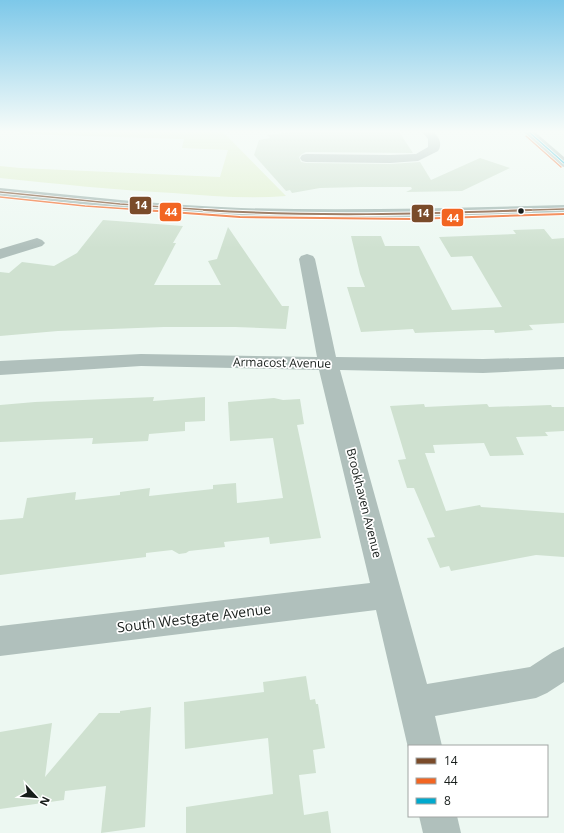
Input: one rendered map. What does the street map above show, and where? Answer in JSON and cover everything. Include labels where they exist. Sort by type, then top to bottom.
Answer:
[{"type":"main road","points":[[0,192],[85,202],[240,212],[412,214],[564,209]]},
{"type":"street","points":[[0,254],[37,243]]},
{"type":"street","name":"Brookhaven Avenue","points":[[307,259],[328,364],[388,595],[424,745]]},
{"type":"street","name":"Armacost Avenue","points":[[0,368],[141,360],[483,366],[564,363]]},
{"type":"street","name":"South Westgate Avenue","points":[[0,641],[388,595]]},
{"type":"street","points":[[415,703],[536,682],[564,663]]},
{"type":"street","points":[[438,817],[442,833]]},
{"type":"green space","points":[[0,171],[84,171],[220,177],[222,171],[261,171],[286,196],[215,196],[108,189],[0,178]]},
{"type":"building","points":[[268,171],[425,171],[431,180],[451,171],[504,171],[462,191],[406,192],[412,189],[411,187],[361,187],[320,188],[292,193],[290,190],[286,191]]},
{"type":"building","points":[[103,220],[183,226],[173,243],[176,243],[154,285],[221,285],[208,261],[217,259],[228,227],[282,306],[289,306],[286,329],[164,327],[58,331],[0,336],[0,272],[9,273],[22,262],[54,266],[77,253]]},
{"type":"building","points":[[544,229],[552,239],[564,238],[564,323],[529,325],[533,330],[495,333],[494,330],[484,330],[415,333],[413,329],[361,332],[347,287],[365,287],[360,274],[351,236],[381,236],[385,246],[419,246],[452,310],[502,307],[472,256],[451,257],[439,237],[516,234],[513,230]]},
{"type":"building","points":[[154,397],[153,401],[205,397],[205,421],[185,422],[185,431],[149,434],[148,441],[92,444],[93,438],[0,442],[0,405]]},
{"type":"building","points":[[274,398],[283,400],[300,399],[304,424],[297,425],[321,538],[270,544],[269,537],[224,542],[225,547],[189,551],[186,553],[179,554],[172,550],[146,553],[146,557],[0,575],[0,520],[23,518],[27,498],[76,492],[75,500],[120,495],[120,492],[150,488],[149,496],[213,489],[213,485],[236,483],[237,503],[283,498],[273,438],[230,441],[228,402]]},
{"type":"building","points":[[424,404],[425,407],[487,404],[489,407],[551,405],[552,407],[564,407],[564,431],[545,432],[548,436],[516,437],[524,455],[490,456],[484,443],[433,445],[435,453],[425,453],[446,511],[480,505],[481,507],[564,513],[564,557],[536,555],[451,571],[449,566],[440,568],[427,538],[435,537],[414,488],[407,488],[398,460],[406,459],[390,406]]},
{"type":"building","points":[[306,676],[310,700],[315,699],[316,704],[318,704],[325,748],[313,750],[316,773],[299,775],[304,815],[328,811],[331,833],[186,833],[186,807],[273,794],[268,738],[185,749],[184,702],[264,692],[263,682]]},
{"type":"building","points":[[151,707],[145,827],[101,833],[106,786],[65,791],[64,800],[0,809],[0,732],[52,723],[45,777],[99,713],[120,713],[120,711]]},
{"type":"transit line","name":"14","points":[[0,192],[90,201],[241,212],[402,214],[564,209]]},
{"type":"transit line","name":"44","points":[[0,197],[85,206],[240,217],[412,219],[564,214]]}]
